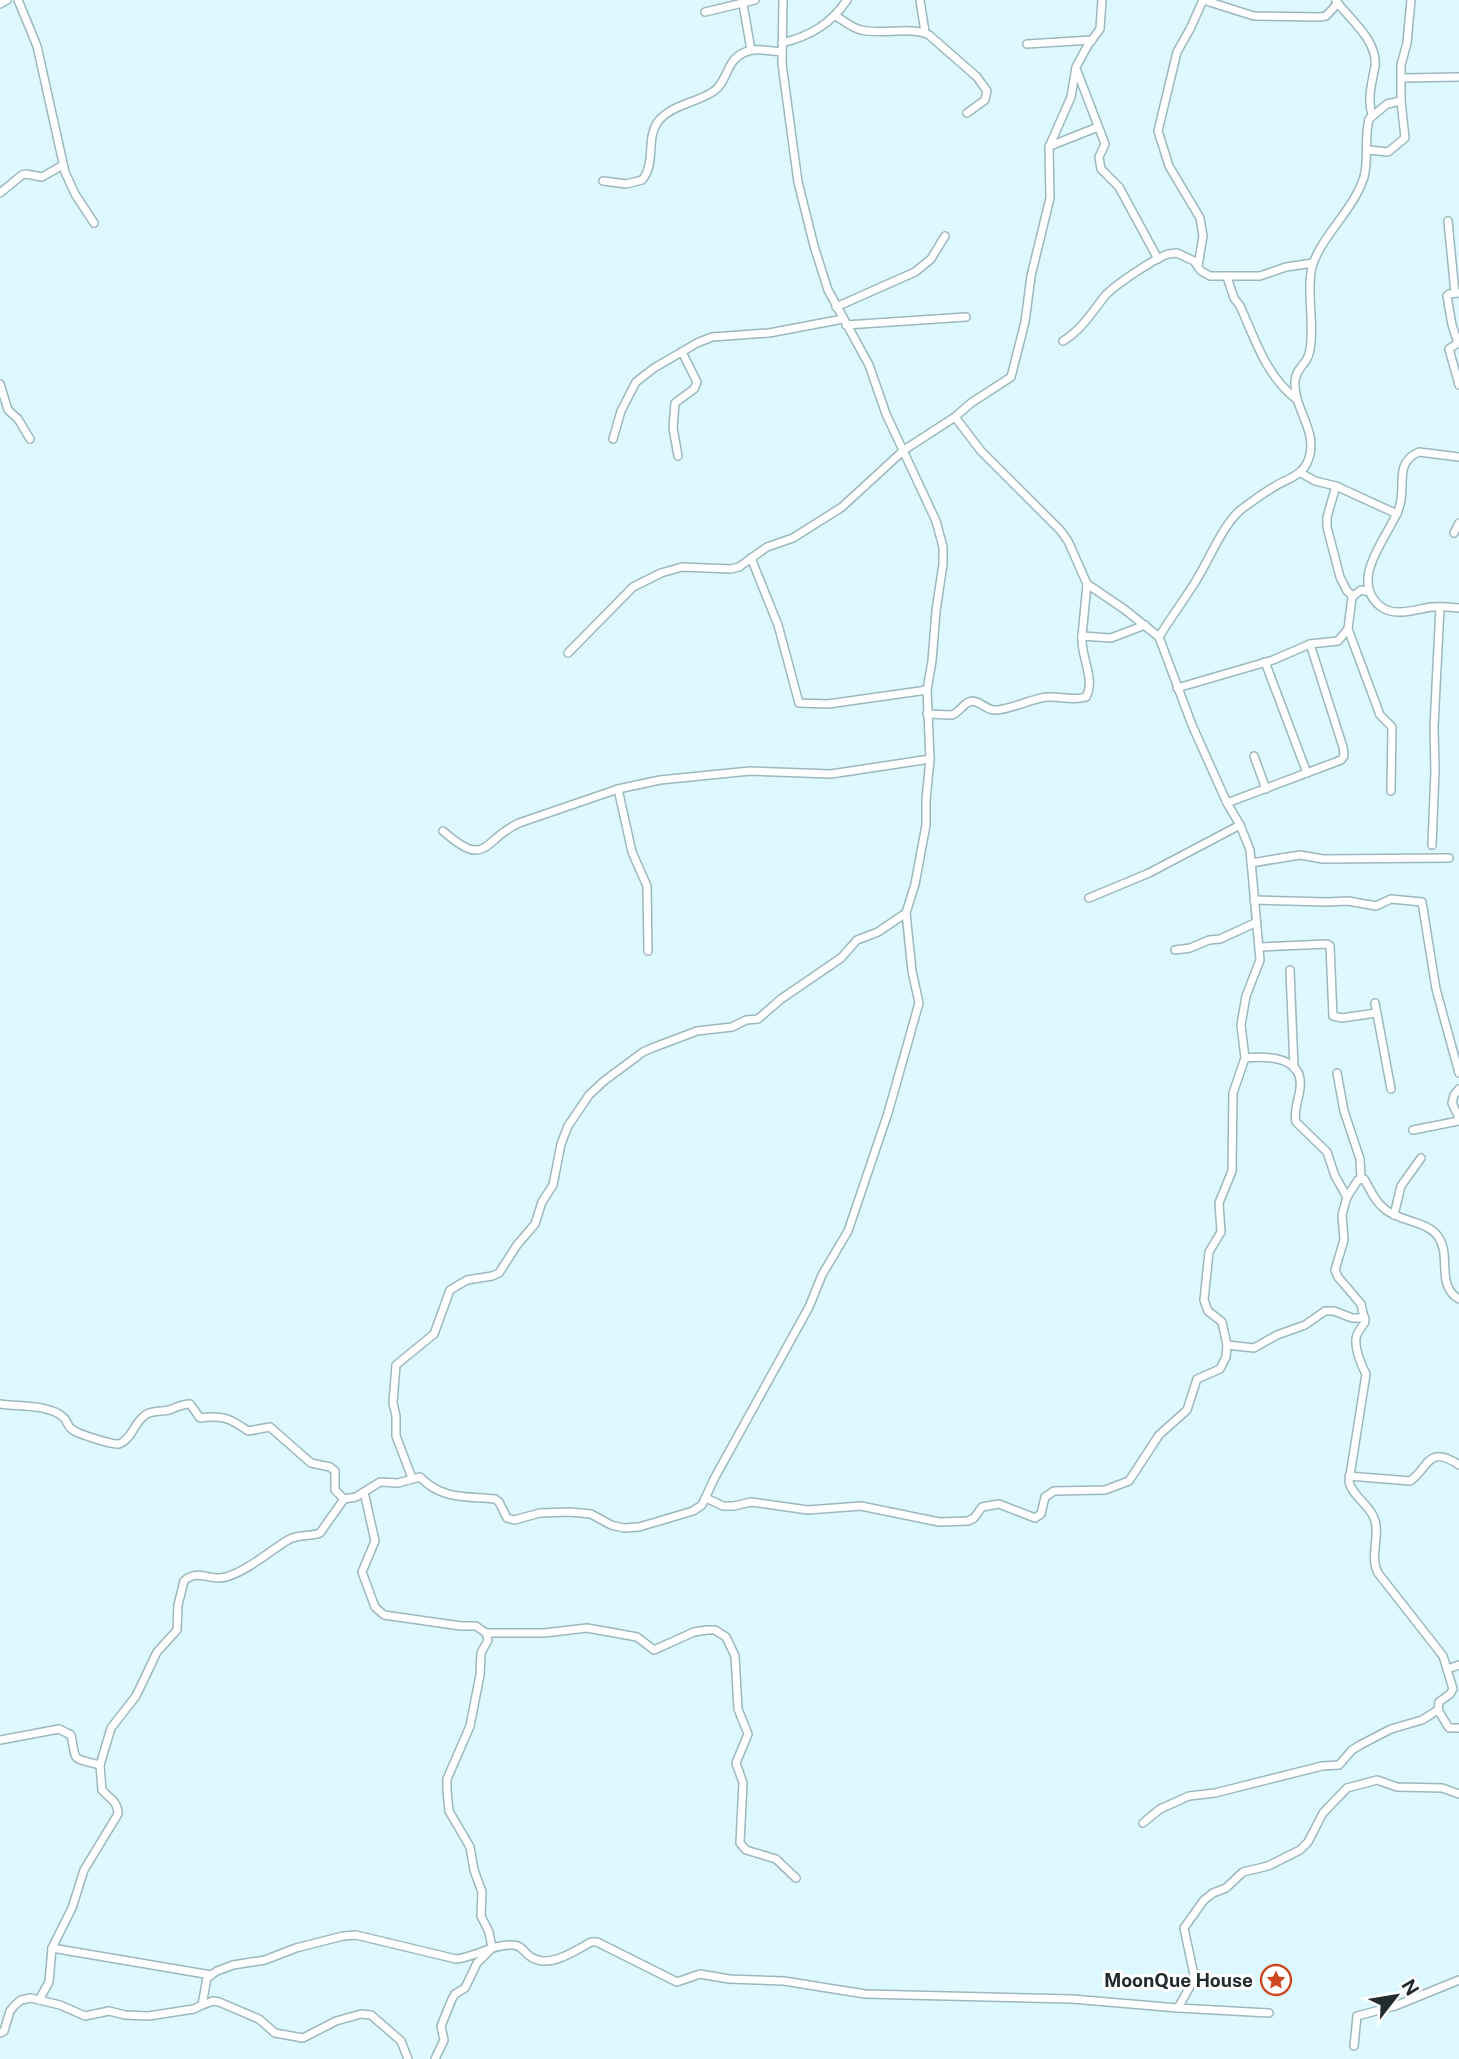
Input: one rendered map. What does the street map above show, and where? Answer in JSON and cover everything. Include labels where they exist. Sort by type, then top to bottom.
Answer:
[{"type":"street","points":[[0,4],[7,0]]},
{"type":"street","points":[[18,0],[37,46],[64,165],[75,194],[94,223]]},
{"type":"street","points":[[705,12],[755,0]]},
{"type":"street","points":[[39,2000],[49,1982],[52,1948],[72,1908],[84,1870],[118,1814],[118,1808],[111,1797],[102,1790],[100,1765],[111,1728],[136,1696],[157,1652],[177,1630],[178,1605],[184,1581],[197,1574],[225,1578],[272,1553],[288,1540],[320,1534],[344,1499],[356,1497],[380,1482],[398,1483],[420,1476],[438,1492],[495,1499],[507,1518],[514,1520],[540,1513],[570,1512],[591,1514],[611,1525],[624,1528],[655,1523],[693,1511],[702,1505],[706,1498],[809,1307],[822,1275],[843,1241],[859,1203],[919,1003],[912,971],[906,913],[925,837],[930,760],[927,690],[942,582],[943,547],[936,521],[886,414],[869,365],[836,307],[816,253],[797,183],[781,52],[783,0]]},
{"type":"street","points":[[782,43],[807,36],[836,16],[847,0]]},
{"type":"street","points":[[920,0],[925,32],[969,69],[987,91],[985,100],[967,113]]},
{"type":"street","points":[[568,653],[625,594],[641,582],[682,567],[739,567],[767,547],[793,538],[842,507],[904,450],[955,417],[971,402],[1008,380],[1013,373],[1025,322],[1031,276],[1050,198],[1049,147],[1071,97],[1076,67],[1100,29],[1102,0]]},
{"type":"street","points":[[1159,636],[1234,517],[1272,487],[1301,473],[1309,456],[1310,434],[1294,385],[1297,370],[1309,353],[1312,301],[1310,283],[1313,263],[1342,219],[1360,184],[1368,150],[1367,130],[1372,115],[1370,99],[1375,66],[1373,50],[1336,2],[1326,16],[1319,17],[1254,16],[1203,0],[1191,29],[1177,52],[1158,131],[1169,166],[1200,218],[1203,236],[1198,266]]},
{"type":"street","points":[[1368,150],[1388,152],[1405,139],[1401,102],[1402,62],[1411,0]]},
{"type":"street","points":[[743,4],[751,50]]},
{"type":"street","points":[[836,16],[859,30],[880,33],[925,32]]},
{"type":"street","points":[[1027,44],[1092,40]]},
{"type":"street","points":[[603,181],[626,184],[642,180],[649,171],[652,140],[658,122],[673,110],[713,92],[723,80],[732,61],[751,50],[781,52]]},
{"type":"street","points":[[1076,67],[1105,144],[1099,157],[1101,169],[1119,187],[1158,259]]},
{"type":"street","points":[[1403,78],[1459,77]]},
{"type":"street","points":[[1372,115],[1387,104],[1401,102]]},
{"type":"street","points":[[1049,147],[1098,127]]},
{"type":"street","points":[[0,193],[22,175],[42,177],[64,165]]},
{"type":"street","points":[[1448,220],[1457,293],[1447,296],[1458,342],[1448,349],[1459,386]]},
{"type":"street","points":[[836,307],[915,272],[931,259],[946,236]]},
{"type":"street","points":[[1063,341],[1080,329],[1106,296],[1123,281],[1158,259],[1175,253],[1194,261],[1210,276],[1260,276],[1294,265],[1313,263]]},
{"type":"street","points":[[1227,277],[1262,359],[1284,389],[1297,400]]},
{"type":"street","points":[[613,439],[621,411],[636,382],[682,352],[712,337],[769,333],[844,322],[966,317]]},
{"type":"street","points":[[678,456],[673,428],[675,403],[694,389],[697,382],[682,352]]},
{"type":"street","points":[[0,384],[8,410],[18,419],[30,439]]},
{"type":"street","points":[[927,714],[952,715],[970,701],[989,709],[1000,710],[1020,702],[1032,702],[1045,697],[1086,697],[1090,687],[1081,647],[1087,584],[1068,541],[981,451],[955,417]]},
{"type":"street","points":[[1459,457],[1419,452],[1408,458],[1402,466],[1403,488],[1396,514],[1375,552],[1369,583],[1370,592],[1380,606],[1394,612],[1440,607],[1459,608]]},
{"type":"street","points":[[1301,473],[1396,514]]},
{"type":"street","points":[[1336,486],[1327,517],[1327,527],[1340,577],[1347,591],[1353,596]]},
{"type":"street","points":[[1454,533],[1459,523]]},
{"type":"street","points":[[751,558],[771,606],[799,703],[828,704],[927,690]]},
{"type":"street","points":[[1177,688],[1265,662],[1310,644],[1338,641],[1348,629],[1350,601],[1369,583]]},
{"type":"street","points":[[706,1498],[723,1506],[751,1502],[808,1510],[861,1506],[939,1522],[968,1521],[974,1518],[982,1507],[999,1504],[1035,1518],[1041,1514],[1045,1497],[1049,1493],[1059,1490],[1105,1490],[1129,1481],[1159,1435],[1187,1410],[1197,1379],[1215,1372],[1224,1364],[1227,1345],[1222,1322],[1208,1311],[1204,1300],[1209,1252],[1221,1232],[1219,1203],[1232,1171],[1233,1093],[1245,1058],[1241,1025],[1247,996],[1259,968],[1260,947],[1255,923],[1255,886],[1250,850],[1177,688],[1159,636],[1087,584]]},
{"type":"street","points":[[1361,590],[1370,592]]},
{"type":"street","points":[[1432,845],[1440,607]]},
{"type":"street","points":[[1082,636],[1111,638],[1146,625]]},
{"type":"street","points":[[1348,629],[1380,715],[1391,725],[1391,791]]},
{"type":"street","points":[[1227,803],[1344,757],[1310,644]]},
{"type":"street","points":[[1265,662],[1307,773]]},
{"type":"street","points":[[1254,756],[1266,789]]},
{"type":"street","points":[[443,831],[458,845],[479,850],[491,846],[519,823],[618,789],[660,780],[737,772],[831,774],[930,760]]},
{"type":"street","points":[[618,789],[632,852],[648,886],[648,951]]},
{"type":"street","points":[[1090,898],[1161,868],[1240,825]]},
{"type":"street","points":[[1251,863],[1300,855],[1323,859],[1449,858]]},
{"type":"street","points":[[1254,900],[1335,900],[1376,906],[1388,899],[1422,902],[1436,989],[1459,1073]]},
{"type":"street","points":[[412,1478],[396,1436],[393,1403],[396,1365],[434,1334],[450,1290],[467,1280],[499,1273],[535,1224],[541,1202],[553,1185],[561,1144],[568,1126],[589,1095],[643,1052],[697,1031],[732,1027],[746,1020],[758,1019],[781,999],[841,958],[857,940],[878,932],[906,913]]},
{"type":"street","points":[[1175,950],[1220,939],[1255,923]]},
{"type":"street","points":[[1260,947],[1327,944],[1330,946],[1334,1016],[1342,1018],[1376,1013]]},
{"type":"street","points":[[1290,970],[1294,1068]]},
{"type":"street","points":[[1375,1003],[1391,1089]]},
{"type":"street","points":[[1245,1058],[1278,1057],[1294,1068],[1301,1085],[1295,1111],[1296,1122],[1327,1152],[1335,1176],[1347,1197]]},
{"type":"street","points":[[1143,1823],[1160,1809],[1189,1796],[1215,1793],[1322,1766],[1339,1765],[1360,1745],[1391,1730],[1422,1720],[1438,1710],[1442,1699],[1452,1692],[1444,1656],[1398,1601],[1376,1569],[1376,1520],[1350,1487],[1349,1476],[1366,1377],[1359,1362],[1356,1340],[1365,1318],[1361,1304],[1335,1270],[1344,1240],[1342,1215],[1347,1197],[1361,1179],[1360,1159],[1344,1111],[1337,1073]]},
{"type":"street","points":[[1413,1130],[1459,1119],[1452,1103],[1459,1089]]},
{"type":"street","points":[[1394,1215],[1401,1186],[1421,1158]]},
{"type":"street","points":[[1361,1179],[1366,1181],[1371,1195],[1379,1204],[1394,1215],[1426,1227],[1439,1237],[1449,1290],[1459,1299]]},
{"type":"street","points":[[1227,1345],[1254,1348],[1277,1335],[1305,1325],[1325,1311],[1334,1311],[1352,1318],[1365,1318]]},
{"type":"street","points":[[0,1404],[38,1407],[63,1417],[76,1433],[117,1444],[125,1440],[138,1422],[153,1410],[169,1410],[190,1404],[200,1418],[222,1417],[234,1420],[248,1431],[270,1427],[311,1463],[330,1466],[335,1471],[335,1490],[344,1499]]},
{"type":"street","points":[[1349,1476],[1410,1481],[1424,1463],[1434,1458],[1445,1458],[1459,1465]]},
{"type":"street","points":[[364,1492],[375,1541],[362,1572],[375,1607],[384,1615],[476,1626],[486,1633],[544,1633],[587,1628],[637,1637],[654,1650],[694,1632],[707,1630],[721,1633],[736,1656],[738,1709],[748,1734],[736,1763],[743,1783],[740,1843],[746,1850],[776,1859],[796,1878]]},
{"type":"street","points":[[486,1633],[488,1640],[481,1653],[480,1675],[470,1726],[447,1779],[447,1791],[449,1811],[470,1847],[482,1892],[481,1916],[489,1932],[492,1948]]},
{"type":"street","points":[[1447,1669],[1459,1665]]},
{"type":"street","points":[[1438,1710],[1449,1728],[1459,1728]]},
{"type":"street","points":[[0,1740],[59,1729],[71,1735],[76,1758],[100,1765]]},
{"type":"street","points":[[1178,2008],[1194,1978],[1184,1928],[1198,1907],[1213,1893],[1227,1888],[1247,1869],[1268,1866],[1300,1850],[1308,1842],[1323,1813],[1341,1792],[1354,1784],[1377,1780],[1397,1787],[1442,1788],[1459,1794]]},
{"type":"street","points":[[202,2005],[207,1978],[233,1965],[265,1960],[296,1948],[356,1935],[447,1958],[464,1958],[492,1948],[513,1945],[520,1946],[535,1959],[545,1961],[597,1942],[677,1982],[700,1975],[784,1981],[866,1994],[1072,1998],[1269,2013]]},
{"type":"street","points":[[52,1948],[211,1975]]},
{"type":"street","points":[[435,2059],[444,2040],[441,2026],[452,1999],[469,1983],[477,1963],[492,1948]]},
{"type":"street","points":[[1354,2046],[1357,2016],[1395,2006],[1459,1980]]},
{"type":"street","points":[[0,2032],[4,2031],[10,2011],[15,2005],[21,2000],[31,1998],[60,2005],[85,2016],[109,2011],[125,2015],[148,2015],[194,2009],[213,2001],[259,2019],[275,2033],[303,2038],[336,2021],[361,2014],[371,2015],[401,2041],[408,2059]]},
{"type":"place","name":"MoonQue House","points":[[1276,1980]]}]
